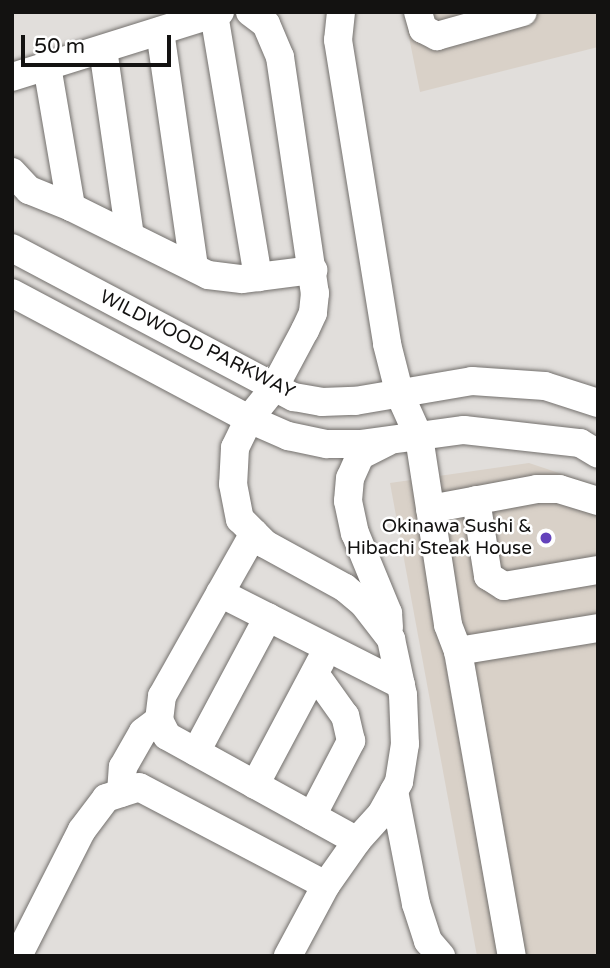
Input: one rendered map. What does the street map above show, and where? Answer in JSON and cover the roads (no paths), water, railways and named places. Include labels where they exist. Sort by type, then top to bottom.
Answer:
[{"type":"street","points":[[250,12],[267,24],[280,57],[313,270],[313,313],[274,387],[248,419],[235,448],[233,484],[240,519],[265,544],[354,595],[390,639]]},
{"type":"street","points":[[341,12],[338,40],[387,344],[400,395],[419,437],[448,625],[458,651],[512,956]]},
{"type":"street","points":[[418,12],[423,29],[437,36],[523,12]]},
{"type":"street","points":[[12,77],[217,13],[258,277]]},
{"type":"street","points":[[160,31],[194,268]]},
{"type":"street","points":[[103,49],[130,236]]},
{"type":"street","points":[[47,66],[71,207]]},
{"type":"street","points":[[12,172],[29,190],[223,279],[313,270]]},
{"type":"street","name":"WILDWOOD PARKWAY","points":[[12,248],[293,397],[322,402],[400,395],[472,381],[545,386],[598,403]]},
{"type":"street","name":"WILDWOOD PARKWAY","points":[[12,293],[248,419],[288,436],[327,444],[387,442],[464,430],[580,443],[598,454]]},
{"type":"street","points":[[288,956],[326,885],[357,841],[382,813],[399,782],[405,744],[401,685],[390,639],[388,613],[355,533],[348,501],[350,478],[360,456],[387,442]]},
{"type":"street","points":[[430,509],[537,489],[559,489],[598,501]]},
{"type":"street","points":[[476,500],[488,576],[504,586],[598,570]]},
{"type":"street","points":[[254,533],[162,696],[159,720],[167,736],[357,841]]},
{"type":"street","points":[[220,593],[401,685]]},
{"type":"street","points":[[196,752],[268,617]]},
{"type":"street","points":[[458,651],[598,628]]},
{"type":"street","points":[[256,785],[328,648]]},
{"type":"street","points":[[312,816],[351,741],[345,716],[315,674]]},
{"type":"street","points":[[121,793],[123,766],[143,732],[159,720]]},
{"type":"street","points":[[18,956],[82,830],[106,798],[139,788],[326,885]]},
{"type":"street","points":[[394,791],[416,904],[428,942],[440,956]]},
{"type":"place","name":"Okinawa Sushi & Hibachi Steak House","points":[[546,538]]}]
